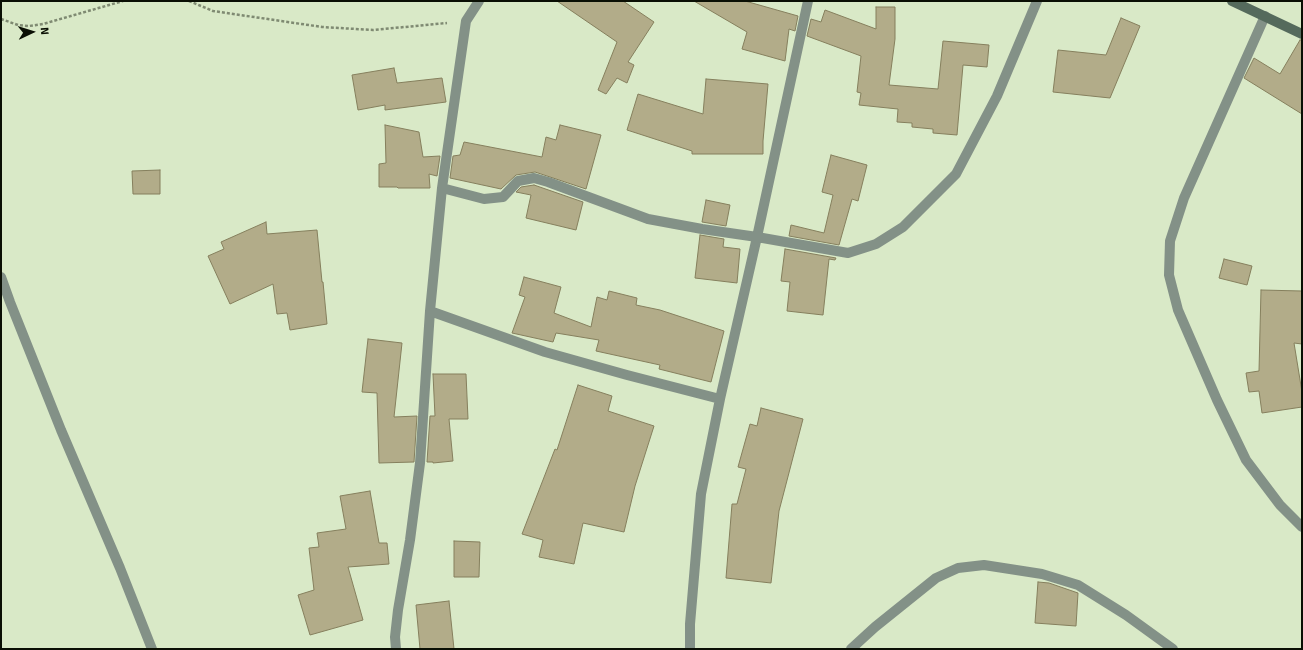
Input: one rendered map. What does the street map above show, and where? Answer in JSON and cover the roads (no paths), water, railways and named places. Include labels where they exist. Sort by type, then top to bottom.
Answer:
[{"type":"street","points":[[396,649],[395,637],[398,610],[410,540],[420,463],[430,311],[442,188],[466,21],[479,1]]},
{"type":"street","points":[[690,649],[690,624],[701,494],[720,398],[808,1]]},
{"type":"street","points":[[442,188],[484,199],[503,197],[518,181],[534,178],[648,219],[757,236],[848,253],[876,244],[903,227],[956,174],[997,96],[1038,1]]},
{"type":"street","points":[[1232,1],[1302,34]]},
{"type":"street","points":[[1266,16],[1184,198],[1170,241],[1169,275],[1178,310],[1217,400],[1246,460],[1280,505],[1302,527]]},
{"type":"street","points":[[1,277],[61,430],[120,568],[152,649]]},
{"type":"street","points":[[430,311],[545,352],[627,375],[720,398]]},
{"type":"street","points":[[851,649],[875,627],[936,578],[958,568],[984,565],[1042,574],[1078,585],[1126,615],[1173,649]]}]
